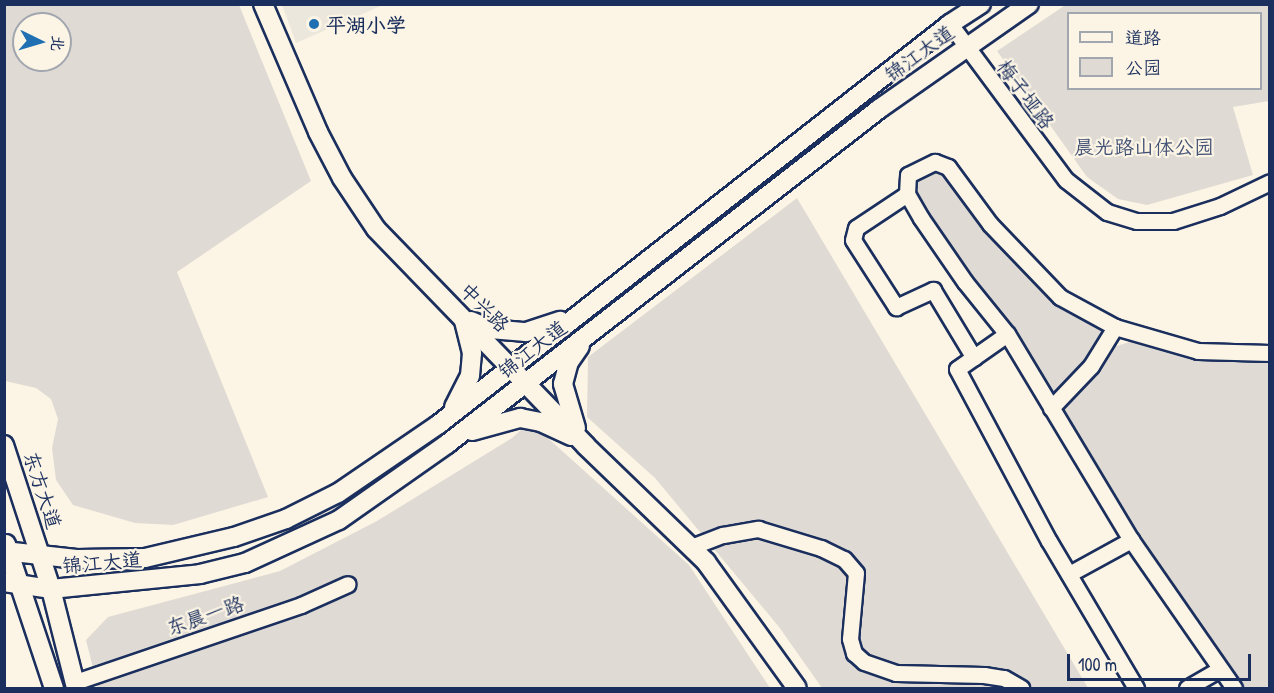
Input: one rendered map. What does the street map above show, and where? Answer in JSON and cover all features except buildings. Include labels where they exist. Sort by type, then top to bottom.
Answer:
[{"type":"main road","name":"中兴路","points":[[263,4],[318,132],[342,178],[376,229],[527,381],[586,446],[706,562],[797,688]]},
{"type":"main road","name":"锦江大道","points":[[6,548],[40,556],[145,558],[234,537],[286,519],[338,493],[439,424],[950,24],[981,4]]},
{"type":"main road","name":"锦江大道","points":[[13,584],[51,589],[200,574],[245,563],[339,520],[447,444],[965,47],[1029,4]]},
{"type":"main road","points":[[464,318],[490,328],[526,332],[580,312]]},
{"type":"main road","points":[[439,424],[455,405],[470,376],[472,353],[464,318]]},
{"type":"main road","points":[[586,446],[572,420],[563,384],[569,362],[592,331]]},
{"type":"main road","points":[[447,444],[481,426],[520,418],[562,430],[586,446]]},
{"type":"main road","name":"东方大道","points":[[4,445],[51,589],[76,685]]},
{"type":"main road","points":[[6,548],[13,584],[54,688]]},
{"type":"street","name":"梅子垭路","points":[[950,24],[1066,180],[1107,212],[1137,221],[1173,221],[1220,206],[1269,182]]},
{"type":"street","points":[[1234,688],[1131,540],[1007,334],[965,282],[907,194],[908,175],[936,162],[948,167],[990,224],[1060,297],[1114,327],[1198,351],[1269,353]]},
{"type":"street","points":[[907,194],[856,228],[853,240],[896,307],[933,290],[974,358]]},
{"type":"street","points":[[1051,408],[1091,366],[1114,327]]},
{"type":"street","points":[[1007,334],[957,369],[1069,574],[1136,688]]},
{"type":"street","points":[[691,548],[723,535],[758,529],[821,548],[844,559],[855,573],[850,639],[854,653],[864,662],[896,673],[984,675],[1004,678],[1021,688]]},
{"type":"street","points":[[1069,574],[1131,540]]},
{"type":"street","name":"东晨一路","points":[[76,685],[301,605],[348,584]]},
{"type":"street","points":[[1187,688],[1220,669]]},
{"type":"shaded area","name":"平湖小学","points":[[282,5],[383,5],[296,43]]},
{"type":"green space","name":"晨光路山体公园","points":[[1067,4],[1269,5],[1269,101],[1233,107],[1253,175],[1147,205],[1118,199],[1087,177],[997,51]]},
{"type":"green space","points":[[4,5],[239,5],[311,181],[177,272],[268,497],[173,525],[135,523],[73,505],[56,480],[52,448],[58,419],[51,399],[36,388],[5,381]]},
{"type":"green space","points":[[935,169],[944,172],[994,238],[1107,328],[1075,379],[1052,400],[916,195],[915,185],[920,176]]},
{"type":"green space","points":[[797,198],[1088,688],[822,688],[779,627],[655,478],[587,417],[588,357]]},
{"type":"green space","points":[[1135,340],[1269,358],[1269,688],[1243,688],[1130,523],[1061,410],[1089,380],[1111,348]]},
{"type":"green space","points":[[530,422],[689,565],[770,688],[98,688],[86,640],[108,617],[280,571],[377,521],[512,438]]},
{"type":"place","name":"平湖小学","points":[[314,24]]}]
